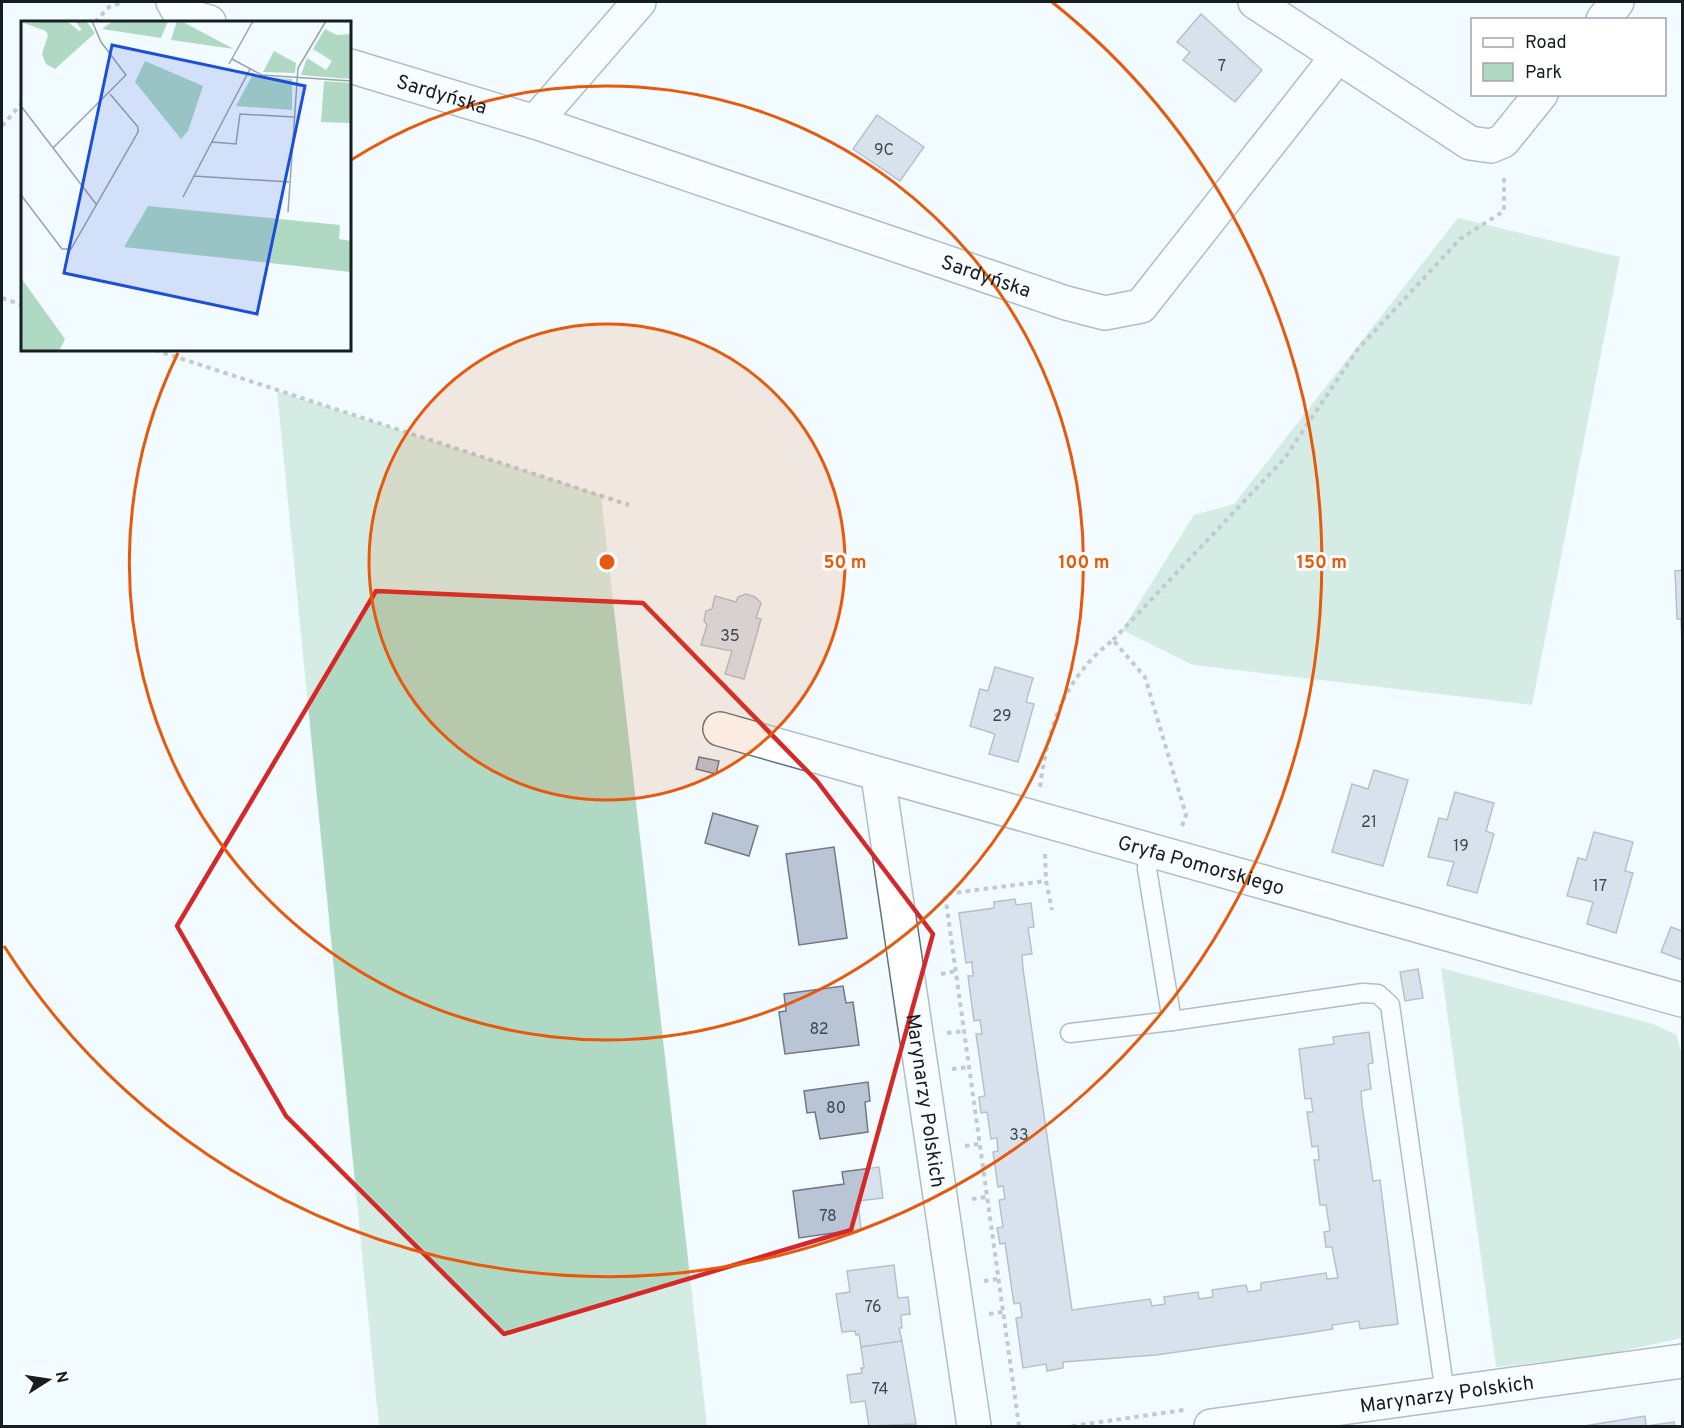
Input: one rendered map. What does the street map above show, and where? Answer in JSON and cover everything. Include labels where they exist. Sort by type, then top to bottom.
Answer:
[{"type":"street","points":[[173,2],[180,14],[205,21]]},
{"type":"street","points":[[534,122],[639,2]]},
{"type":"street","points":[[1255,2],[1470,143],[1491,146],[1503,141],[1539,96]]},
{"type":"street","points":[[1605,18],[1617,2]]},
{"type":"street","name":"Sardyńska","points":[[351,66],[534,122],[1066,303],[1105,313],[1141,306],[1337,57]]},
{"type":"street","name":"Gryfa Pomorskiego","points":[[720,729],[878,776],[1036,817],[1159,854],[1683,1000]]},
{"type":"street","name":"Marynarzy Polskich","points":[[878,776],[974,1426]]},
{"type":"street","name":"Marynarzy Polskich","points":[[1211,1426],[1683,1361]]},
{"type":"lane","points":[[1159,854],[1147,869],[1172,1021]]},
{"type":"lane","points":[[1070,1034],[1363,993],[1378,994],[1390,1005],[1445,1394]]},
{"type":"path","points":[[96,21],[109,7],[123,2]]},
{"type":"path","points":[[2,126],[21,104]]},
{"type":"path","points":[[1036,817],[1045,752],[1063,697],[1085,666],[1113,640],[1284,459],[1366,341],[1460,239],[1504,211],[1503,141]]},
{"type":"path","points":[[2,298],[21,305]]},
{"type":"path","points":[[157,351],[629,505]]},
{"type":"path","points":[[1113,640],[1145,677],[1186,815],[1159,854]]},
{"type":"path","points":[[1046,851],[1046,881],[1052,909]]},
{"type":"path","points":[[1019,1426],[945,894],[1046,881]]},
{"type":"highlighted area","points":[[376,591],[643,603],[817,781],[933,934],[851,1230],[504,1334],[286,1116],[177,926]]},
{"type":"green space","points":[[1458,218],[1620,257],[1532,705],[1193,665],[1122,630],[1194,515],[1234,504]]},
{"type":"green space","points":[[277,391],[601,495],[707,1426],[379,1426]]},
{"type":"green space","points":[[1441,968],[1653,1024],[1677,1035],[1682,1057],[1682,1338],[1604,1355],[1496,1367]]},
{"type":"building","points":[[1201,14],[1262,70],[1235,102],[1183,60],[1190,52],[1177,42]]},
{"type":"building","points":[[877,115],[924,147],[900,181],[853,149]]},
{"type":"building","points":[[1682,570],[1682,642],[1681,619],[1677,619],[1675,571]]},
{"type":"building","points":[[746,594],[755,597],[761,603],[756,618],[761,619],[744,679],[725,674],[732,651],[701,645],[707,625],[704,620],[706,611],[712,609],[715,596],[736,602],[738,597]]},
{"type":"building","points":[[995,667],[1033,678],[1026,702],[1034,704],[1018,762],[989,754],[995,734],[970,726],[980,689],[988,691]]},
{"type":"building","points":[[699,757],[719,761],[716,774],[696,769]]},
{"type":"building","points":[[1374,770],[1408,780],[1383,866],[1332,852],[1352,784],[1368,789]]},
{"type":"building","points":[[1455,792],[1494,803],[1486,831],[1494,834],[1477,893],[1447,885],[1454,862],[1428,857],[1439,818],[1447,820]]},
{"type":"building","points":[[713,813],[758,826],[749,856],[705,843]]},
{"type":"building","points":[[1594,832],[1633,842],[1625,871],[1633,873],[1616,933],[1587,924],[1593,902],[1567,896],[1578,858],[1586,860]]},
{"type":"building","points":[[834,847],[847,938],[799,945],[786,854]]},
{"type":"building","points":[[1015,899],[1016,905],[1031,903],[1034,927],[1028,928],[1032,954],[1022,955],[1023,969],[1072,1310],[1150,1299],[1152,1306],[1165,1304],[1164,1297],[1198,1292],[1199,1299],[1213,1297],[1212,1290],[1246,1285],[1248,1292],[1261,1290],[1261,1283],[1326,1273],[1327,1279],[1338,1278],[1332,1247],[1326,1247],[1324,1232],[1330,1231],[1326,1205],[1320,1205],[1314,1160],[1319,1160],[1318,1146],[1312,1147],[1307,1112],[1313,1112],[1311,1098],[1305,1099],[1299,1049],[1334,1044],[1333,1037],[1369,1032],[1373,1063],[1368,1064],[1371,1089],[1361,1091],[1362,1105],[1373,1181],[1380,1180],[1398,1324],[1360,1329],[1359,1321],[1332,1325],[1333,1329],[1156,1355],[1063,1362],[1063,1368],[1047,1371],[1046,1364],[1023,1368],[1016,1318],[1022,1317],[1020,1303],[1014,1304],[1005,1243],[1000,1244],[997,1228],[1003,1227],[999,1200],[1005,1199],[1003,1186],[998,1187],[993,1152],[998,1151],[997,1138],[991,1139],[987,1112],[981,1113],[979,1097],[985,1096],[976,1034],[982,1034],[980,1020],[974,1021],[968,976],[973,976],[972,962],[966,963],[959,913],[994,908],[994,902]]},
{"type":"building","points":[[1671,927],[1682,931],[1682,960],[1661,952]]},
{"type":"building","points":[[1418,969],[1423,998],[1405,1001],[1400,972]]},
{"type":"building","points":[[843,986],[846,1003],[853,1002],[859,1045],[785,1054],[779,1012],[786,1011],[784,994]]},
{"type":"building","points":[[868,1082],[870,1101],[865,1102],[868,1132],[820,1139],[815,1112],[807,1113],[804,1091]]},
{"type":"building","points":[[879,1167],[883,1198],[858,1201],[861,1229],[799,1238],[793,1191],[844,1184],[842,1172]]},
{"type":"building","points":[[894,1265],[898,1298],[908,1297],[910,1314],[901,1315],[902,1328],[899,1328],[902,1341],[861,1347],[859,1334],[856,1335],[855,1331],[842,1332],[836,1294],[850,1292],[847,1271]]},
{"type":"building","points":[[902,1341],[916,1424],[869,1426],[865,1401],[851,1403],[847,1375],[862,1373],[861,1368],[864,1368],[861,1347]]},
{"type":"building","points":[[1645,1416],[1646,1426],[1584,1426]]},
{"type":"building","points":[[1674,1422],[1675,1426],[1646,1426]]}]
